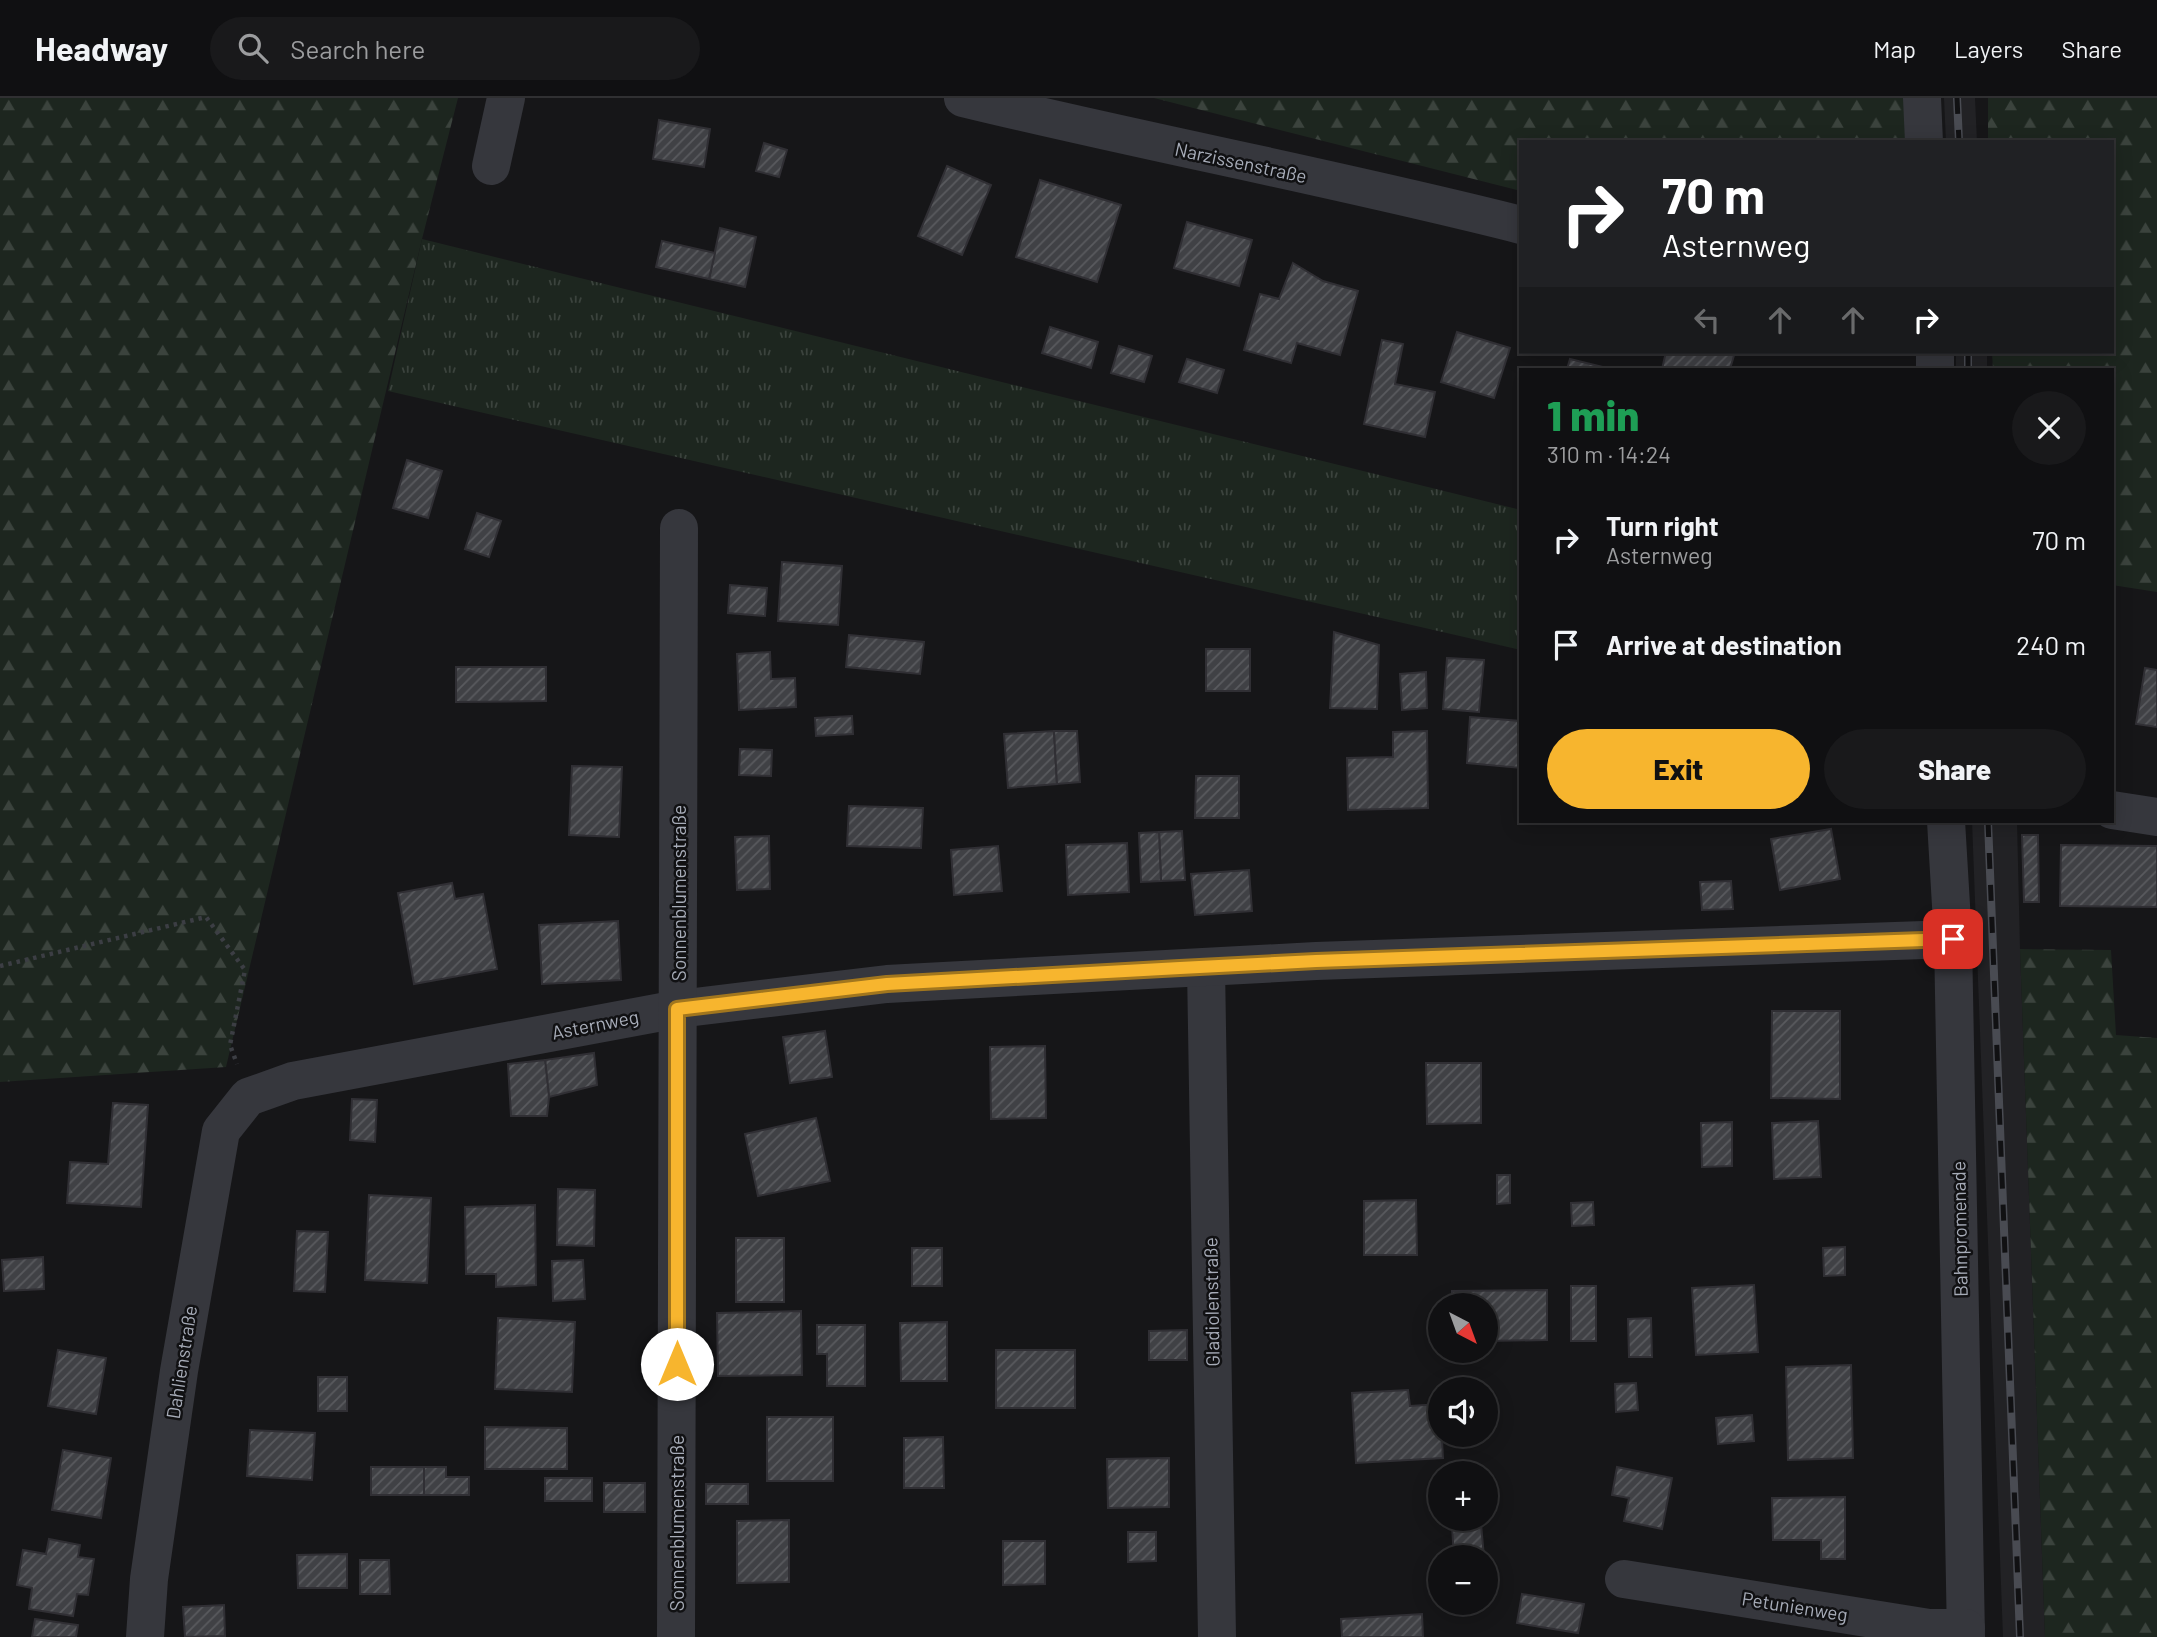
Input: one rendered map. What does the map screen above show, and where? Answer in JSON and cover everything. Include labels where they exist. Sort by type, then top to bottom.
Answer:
[{"type":"street","points":[[491,166],[506,98]]},
{"type":"street","name":"Narzissenstraße","points":[[962,98],[1108,133],[1452,207],[1519,224]]},
{"type":"street","points":[[1922,98],[1924,140]]},
{"type":"street","name":"Sonnenblumenstraße","points":[[676,1637],[678,528]]},
{"type":"street","points":[[2114,810],[2157,817]]},
{"type":"street","name":"Bahnpromenade","points":[[1946,823],[1953,939],[1966,1632]]},
{"type":"street","name":"Asternweg","points":[[248,1097],[293,1081],[677,1009],[887,984],[1206,967],[1953,939]]},
{"type":"street","name":"Gladiolenstraße","points":[[1206,967],[1217,1637]]},
{"type":"street","name":"Dahlienstraße","points":[[145,1637],[149,1579],[179,1371],[222,1131],[248,1097]]},
{"type":"street","name":"Petunienweg","points":[[1624,1579],[1966,1632]]},
{"type":"path","points":[[0,966],[206,917],[244,970],[230,1045],[248,1097]]},
{"type":"shaded area","points":[[1944,98],[1975,98],[1977,140],[1946,140]]},
{"type":"shaded area","points":[[1956,354],[1987,354],[1987,368],[1956,368]]},
{"type":"shaded area","points":[[1972,823],[2017,823],[2045,1637],[2003,1637]]},
{"type":"green space","points":[[0,98],[458,98],[422,239],[226,1067],[0,1082]]},
{"type":"green space","points":[[1154,98],[1906,98],[1908,140],[1519,140],[1519,190]]},
{"type":"green space","points":[[1988,98],[2157,98],[2157,592],[2114,585],[2114,368],[1993,368],[1992,354],[2114,354],[2114,140],[1988,140]]},
{"type":"green space","points":[[422,239],[1519,510],[1519,650],[388,391]]},
{"type":"green space","points":[[2020,949],[2111,950],[2116,1035],[2157,1038],[2157,1637],[2045,1637]]},
{"type":"building","points":[[659,120],[710,129],[704,167],[653,159]]},
{"type":"building","points":[[764,143],[787,150],[779,177],[756,171]]},
{"type":"building","points":[[947,166],[991,185],[962,255],[918,236]]},
{"type":"building","points":[[1040,180],[1121,205],[1097,282],[1016,257]]},
{"type":"building","points":[[1187,222],[1252,240],[1239,286],[1174,268]]},
{"type":"building","points":[[720,228],[756,237],[745,287],[709,279]]},
{"type":"building","points":[[662,241],[715,253],[709,279],[656,267]]},
{"type":"building","points":[[1293,263],[1323,281],[1358,291],[1340,355],[1297,343],[1291,363],[1244,350],[1260,294],[1279,299]]},
{"type":"building","points":[[1050,327],[1098,342],[1091,368],[1042,353]]},
{"type":"building","points":[[1457,332],[1510,348],[1494,398],[1441,382]]},
{"type":"building","points":[[1382,340],[1403,344],[1395,384],[1435,392],[1425,437],[1364,424]]},
{"type":"building","points":[[1119,346],[1152,356],[1144,382],[1111,373]]},
{"type":"building","points":[[1666,354],[1734,354],[1730,368],[1662,368]]},
{"type":"building","points":[[1187,359],[1224,370],[1217,393],[1179,382]]},
{"type":"building","points":[[1570,359],[1607,368],[1567,368]]},
{"type":"building","points":[[407,460],[442,471],[428,518],[393,508]]},
{"type":"building","points":[[477,513],[501,521],[489,557],[465,549]]},
{"type":"building","points":[[782,562],[842,566],[838,625],[778,621]]},
{"type":"building","points":[[730,585],[767,588],[765,616],[728,613]]},
{"type":"building","points":[[1334,632],[1379,645],[1377,709],[1330,708]]},
{"type":"building","points":[[849,635],[924,642],[920,674],[846,667]]},
{"type":"building","points":[[1206,649],[1250,649],[1250,691],[1206,691]]},
{"type":"building","points":[[770,652],[771,679],[795,678],[796,707],[739,710],[737,654]]},
{"type":"building","points":[[1447,658],[1484,660],[1479,712],[1443,709]]},
{"type":"building","points":[[456,667],[546,667],[546,701],[456,702]]},
{"type":"building","points":[[2145,668],[2157,670],[2157,727],[2136,724]]},
{"type":"building","points":[[1426,672],[1427,708],[1402,710],[1400,674]]},
{"type":"building","points":[[852,716],[853,734],[816,736],[815,718]]},
{"type":"building","points":[[1470,717],[1519,721],[1519,768],[1467,763]]},
{"type":"building","points":[[1054,731],[1057,784],[1008,788],[1004,734]]},
{"type":"building","points":[[1054,731],[1077,731],[1080,782],[1057,784]]},
{"type":"building","points":[[1427,731],[1428,808],[1348,810],[1347,758],[1393,757],[1393,732]]},
{"type":"building","points":[[740,749],[772,750],[771,776],[739,775]]},
{"type":"building","points":[[572,766],[622,767],[619,837],[569,835]]},
{"type":"building","points":[[1196,776],[1239,776],[1239,818],[1195,818]]},
{"type":"building","points":[[849,806],[923,808],[921,848],[847,846]]},
{"type":"building","points":[[1831,829],[1840,879],[1780,890],[1771,839]]},
{"type":"building","points":[[1182,831],[1185,880],[1161,881],[1159,832]]},
{"type":"building","points":[[1159,832],[1161,881],[1141,882],[1139,833]]},
{"type":"building","points":[[2022,835],[2038,835],[2039,902],[2024,902]]},
{"type":"building","points":[[769,836],[770,889],[737,890],[735,837]]},
{"type":"building","points":[[1127,843],[1129,892],[1068,895],[1066,845]]},
{"type":"building","points":[[2061,845],[2157,846],[2157,907],[2060,906]]},
{"type":"building","points":[[998,846],[1002,891],[954,895],[951,850]]},
{"type":"building","points":[[1249,870],[1252,911],[1195,915],[1191,874]]},
{"type":"building","points":[[1731,881],[1733,909],[1702,910],[1700,882]]},
{"type":"building","points":[[452,883],[455,899],[483,894],[497,969],[414,984],[398,893]]},
{"type":"building","points":[[618,921],[621,980],[542,984],[539,925]]},
{"type":"building","points":[[1772,1011],[1840,1011],[1840,1099],[1771,1098]]},
{"type":"building","points":[[825,1031],[832,1077],[790,1083],[783,1037]]},
{"type":"building","points":[[1045,1046],[1046,1118],[991,1119],[990,1047]]},
{"type":"building","points":[[594,1053],[597,1085],[549,1097],[545,1060]]},
{"type":"building","points":[[545,1060],[549,1097],[547,1116],[511,1116],[508,1064]]},
{"type":"building","points":[[1426,1063],[1481,1063],[1481,1123],[1427,1124]]},
{"type":"building","points":[[352,1099],[377,1100],[375,1142],[350,1140]]},
{"type":"building","points":[[113,1103],[148,1105],[141,1207],[67,1203],[70,1162],[108,1164]]},
{"type":"building","points":[[816,1118],[830,1181],[758,1196],[745,1134]]},
{"type":"building","points":[[1818,1121],[1821,1177],[1774,1179],[1772,1123]]},
{"type":"building","points":[[1732,1122],[1732,1166],[1702,1167],[1701,1123]]},
{"type":"building","points":[[1497,1175],[1510,1175],[1510,1203],[1497,1204]]},
{"type":"building","points":[[558,1189],[595,1190],[594,1246],[557,1245]]},
{"type":"building","points":[[369,1195],[431,1198],[427,1283],[365,1280]]},
{"type":"building","points":[[1416,1200],[1417,1255],[1364,1255],[1364,1201]]},
{"type":"building","points":[[1593,1202],[1594,1225],[1572,1226],[1571,1203]]},
{"type":"building","points":[[535,1205],[536,1285],[496,1287],[496,1274],[466,1274],[465,1207]]},
{"type":"building","points":[[297,1231],[328,1232],[325,1292],[294,1291]]},
{"type":"building","points":[[736,1238],[784,1238],[784,1302],[736,1302]]},
{"type":"building","points":[[1845,1247],[1845,1275],[1824,1276],[1823,1248]]},
{"type":"building","points":[[912,1248],[942,1248],[942,1286],[912,1286]]},
{"type":"building","points":[[43,1257],[44,1289],[4,1291],[2,1260]]},
{"type":"building","points":[[583,1260],[585,1299],[553,1301],[552,1261]]},
{"type":"building","points":[[1754,1285],[1758,1352],[1696,1355],[1692,1288]]},
{"type":"building","points":[[1571,1286],[1596,1286],[1596,1341],[1571,1341]]},
{"type":"building","points":[[1547,1290],[1547,1340],[1498,1341],[1498,1293],[1452,1291]]},
{"type":"building","points":[[801,1311],[802,1375],[718,1376],[717,1313]]},
{"type":"building","points":[[498,1318],[575,1322],[572,1392],[495,1389]]},
{"type":"building","points":[[1651,1318],[1652,1357],[1629,1357],[1628,1319]]},
{"type":"building","points":[[947,1322],[947,1381],[901,1381],[900,1323]]},
{"type":"building","points":[[817,1325],[865,1325],[865,1386],[827,1386],[827,1354],[817,1354]]},
{"type":"building","points":[[1187,1330],[1187,1360],[1149,1360],[1149,1331]]},
{"type":"building","points":[[58,1350],[106,1358],[96,1414],[48,1406]]},
{"type":"building","points":[[996,1350],[1075,1350],[1075,1408],[996,1408]]},
{"type":"building","points":[[1851,1365],[1853,1458],[1788,1460],[1786,1367]]},
{"type":"building","points":[[318,1377],[347,1377],[347,1411],[318,1411]]},
{"type":"building","points":[[1636,1383],[1638,1410],[1616,1412],[1615,1384]]},
{"type":"building","points":[[1408,1390],[1410,1406],[1428,1405],[1428,1447],[1442,1447],[1443,1458],[1356,1463],[1352,1393]]},
{"type":"building","points":[[1752,1415],[1754,1441],[1718,1444],[1716,1418]]},
{"type":"building","points":[[767,1417],[833,1417],[833,1481],[767,1481]]},
{"type":"building","points":[[485,1427],[567,1428],[567,1469],[485,1469]]},
{"type":"building","points":[[250,1430],[315,1433],[312,1480],[247,1476]]},
{"type":"building","points":[[943,1437],[944,1488],[904,1488],[904,1438]]},
{"type":"building","points":[[63,1450],[111,1458],[101,1518],[52,1510]]},
{"type":"building","points":[[1169,1458],[1169,1507],[1108,1508],[1107,1459]]},
{"type":"building","points":[[371,1467],[424,1467],[424,1495],[371,1495]]},
{"type":"building","points":[[424,1467],[446,1467],[446,1477],[469,1477],[469,1495],[424,1495]]},
{"type":"building","points":[[1617,1467],[1672,1478],[1662,1529],[1624,1521],[1629,1498],[1612,1495]]},
{"type":"building","points":[[545,1478],[592,1478],[592,1501],[545,1501]]},
{"type":"building","points":[[604,1483],[645,1483],[645,1512],[604,1512]]},
{"type":"building","points":[[706,1484],[748,1484],[748,1504],[706,1504]]},
{"type":"building","points":[[1845,1497],[1845,1559],[1821,1559],[1821,1540],[1773,1540],[1772,1498]]},
{"type":"building","points":[[789,1520],[789,1582],[737,1583],[737,1521]]},
{"type":"building","points":[[1452,1531],[1482,1531],[1483,1545],[1453,1545]]},
{"type":"building","points":[[1128,1532],[1156,1532],[1156,1561],[1128,1562]]},
{"type":"building","points":[[49,1539],[80,1545],[78,1557],[94,1559],[88,1595],[77,1594],[73,1616],[29,1609],[32,1588],[17,1585],[23,1550],[46,1554]]},
{"type":"building","points":[[1003,1541],[1045,1541],[1045,1584],[1003,1585]]},
{"type":"building","points":[[347,1554],[347,1588],[298,1588],[297,1555]]},
{"type":"building","points":[[360,1560],[389,1560],[390,1594],[360,1594]]},
{"type":"building","points":[[1522,1594],[1584,1604],[1578,1633],[1517,1623]]},
{"type":"building","points":[[224,1605],[225,1636],[185,1637],[183,1607]]},
{"type":"building","points":[[1422,1614],[1423,1637],[1342,1637],[1341,1619]]},
{"type":"building","points":[[35,1619],[78,1625],[76,1637],[32,1637]]},
{"type":"railway","points":[[1957,98],[1959,140]]},
{"type":"railway","points":[[1968,354],[1968,368]]},
{"type":"railway","points":[[1988,823],[2020,1637]]},
{"type":"route","points":[[677,1364],[677,1009],[887,984],[1316,961],[1953,939]]}]
